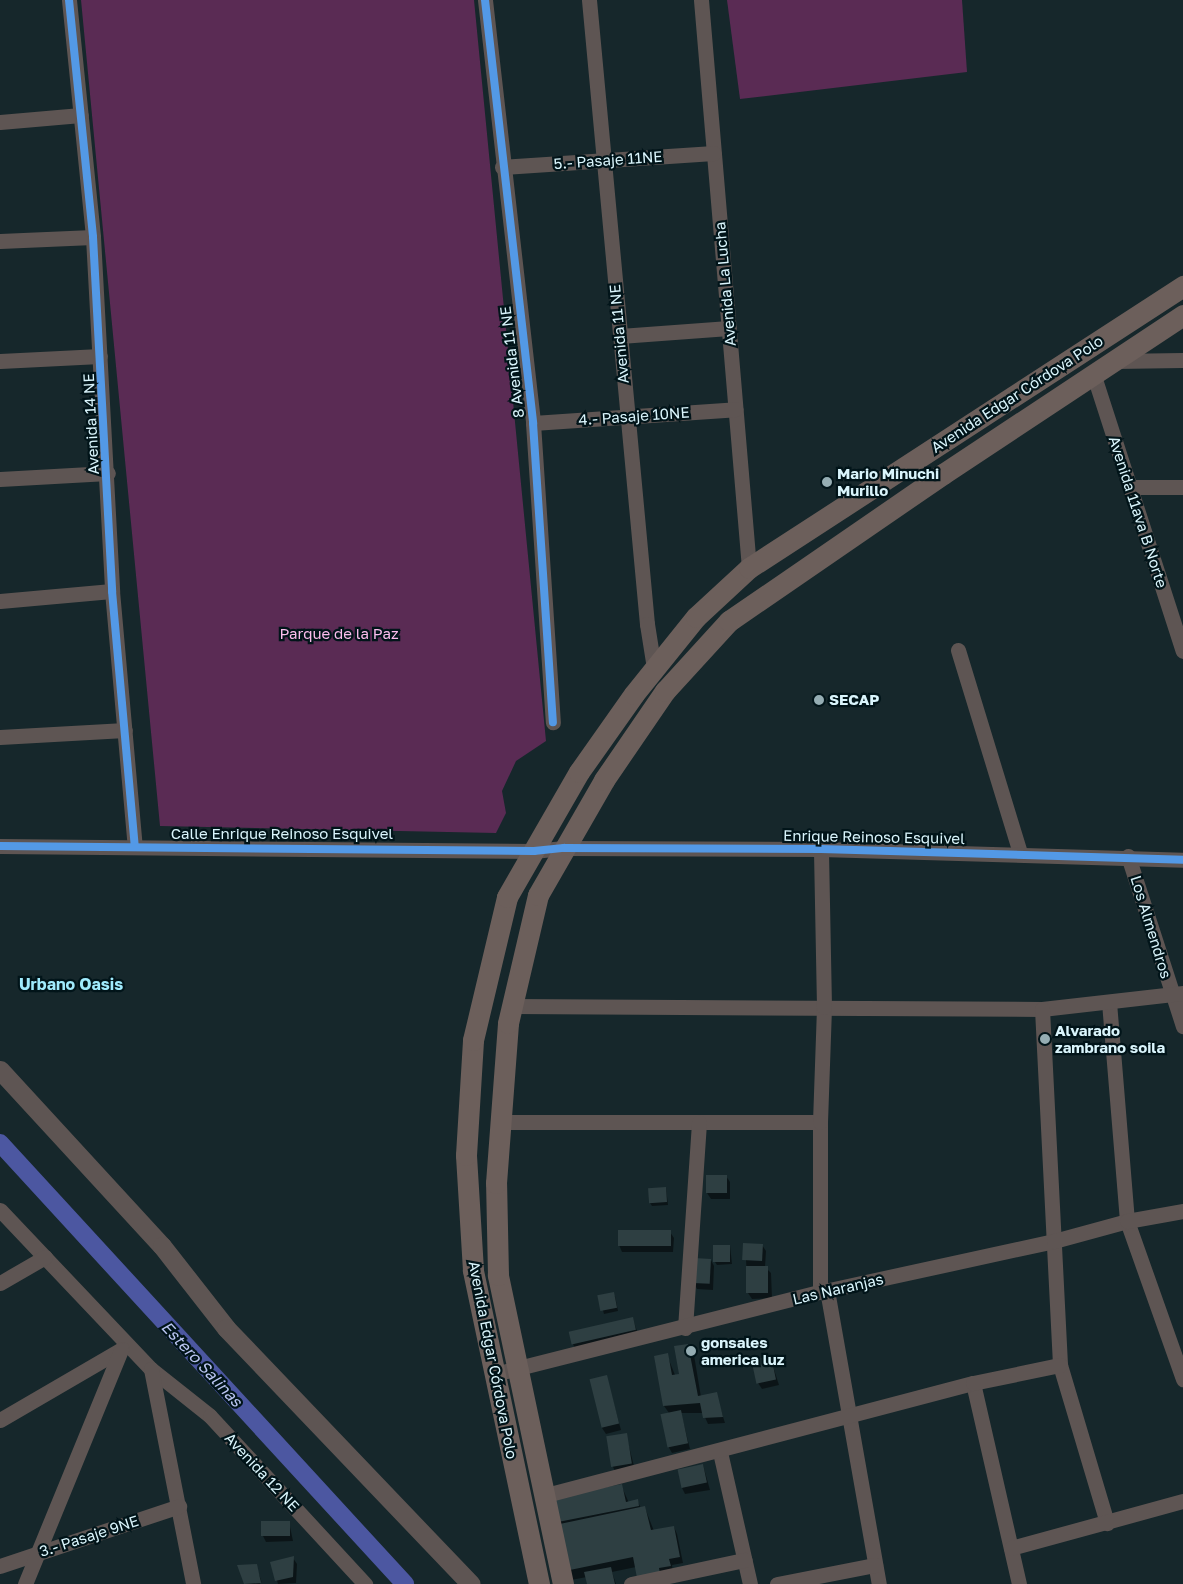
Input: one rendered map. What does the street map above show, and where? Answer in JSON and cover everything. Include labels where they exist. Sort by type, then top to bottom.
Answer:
[{"type":"main road","name":"Avenida Edgar Córdova Polo","points":[[539,1584],[473,1270],[466,1155],[473,1040],[507,897],[579,772],[654,668],[696,617],[749,568],[1183,286]]},
{"type":"main road","name":"Avenida Edgar Córdova Polo","points":[[563,1584],[546,1494],[498,1275],[499,1122],[512,1006],[538,896],[604,780],[666,691],[729,621],[1101,367],[1183,315]]},
{"type":"street","name":"Avenida 14 NE","points":[[69,0],[93,237],[108,473],[112,590],[136,847]]},
{"type":"street","name":"8 Avenida 11 NE","points":[[485,0],[502,167],[533,423],[553,722]]},
{"type":"street","name":"Avenida 11 NE","points":[[589,0],[627,417],[654,668]]},
{"type":"street","name":"Avenida La Lucha","points":[[701,0],[749,568]]},
{"type":"street","points":[[0,122],[81,115]]},
{"type":"street","name":"5.- Pasaje 11NE","points":[[502,167],[714,153]]},
{"type":"street","points":[[0,241],[93,237]]},
{"type":"street","points":[[620,336],[729,328]]},
{"type":"street","points":[[0,361],[100,356]]},
{"type":"street","points":[[1101,367],[1183,360]]},
{"type":"street","name":"Avenida 11ava B Norte","points":[[1101,367],[1131,488],[1176,608],[1183,651]]},
{"type":"street","name":"4.- Pasaje 10NE","points":[[533,423],[736,408]]},
{"type":"street","points":[[0,479],[108,473]]},
{"type":"street","points":[[1131,488],[1183,488]]},
{"type":"street","points":[[0,601],[112,590]]},
{"type":"street","points":[[958,650],[1020,854]]},
{"type":"street","points":[[0,737],[125,730]]},
{"type":"street","name":"Calle Enrique Reinoso Esquivel","points":[[0,846],[534,851],[564,848]]},
{"type":"street","name":"Enrique Reinoso Esquivel","points":[[564,848],[821,849],[1128,856],[1183,860]]},
{"type":"street","points":[[821,849],[824,1008],[820,1122],[824,1291],[850,1416],[879,1584]]},
{"type":"street","name":"Los Almendros","points":[[1128,856],[1178,995],[1183,1026]]},
{"type":"street","points":[[512,1006],[1042,1009],[1178,995]]},
{"type":"street","points":[[1109,1002],[1127,1221],[1183,1379]]},
{"type":"street","points":[[1042,1009],[1060,1365],[1107,1524]]},
{"type":"street","points":[[0,1070],[162,1246],[226,1328],[471,1584]]},
{"type":"street","points":[[499,1122],[820,1122]]},
{"type":"street","points":[[685,1328],[699,1122]]},
{"type":"street","points":[[0,1210],[45,1257],[0,1283]]},
{"type":"street","name":"Las Naranjas","points":[[495,1374],[685,1328],[824,1291],[1054,1241],[1127,1221],[1183,1211]]},
{"type":"street","name":"Avenida 12 NE","points":[[45,1257],[125,1347],[210,1416],[365,1584]]},
{"type":"street","points":[[0,1420],[125,1347]]},
{"type":"street","points":[[25,1584],[125,1347]]},
{"type":"street","points":[[546,1494],[720,1452],[973,1383],[1060,1365]]},
{"type":"street","points":[[151,1369],[193,1584]]},
{"type":"street","points":[[973,1383],[1020,1584]]},
{"type":"street","points":[[720,1452],[750,1584]]},
{"type":"street","points":[[1011,1548],[1107,1524],[1183,1501]]},
{"type":"street","name":"3.- Pasaje 9NE","points":[[0,1566],[179,1506]]},
{"type":"street","points":[[631,1584],[744,1560]]},
{"type":"street","points":[[777,1584],[875,1566]]},
{"type":"green space","name":"Parque de la Paz","points":[[81,0],[474,0],[546,741],[516,761],[502,791],[506,813],[496,833],[160,826]]},
{"type":"green space","points":[[727,0],[962,0],[967,72],[740,99]]},
{"type":"building","points":[[706,1175],[727,1175],[727,1193],[706,1193]]},
{"type":"building","points":[[666,1187],[667,1202],[649,1203],[648,1188]]},
{"type":"building","points":[[618,1230],[671,1230],[671,1246],[618,1246]]},
{"type":"building","points":[[743,1243],[763,1244],[762,1261],[742,1260]]},
{"type":"building","points":[[713,1245],[730,1245],[730,1262],[713,1262]]},
{"type":"building","points":[[694,1258],[711,1259],[710,1284],[693,1283]]},
{"type":"building","points":[[746,1266],[768,1266],[768,1293],[746,1293]]},
{"type":"building","points":[[614,1292],[617,1308],[600,1311],[597,1295]]},
{"type":"building","points":[[633,1317],[636,1330],[572,1345],[569,1332]]},
{"type":"building","points":[[688,1344],[698,1396],[717,1392],[723,1417],[703,1418],[700,1403],[663,1406],[654,1356],[668,1353],[672,1375],[679,1374],[674,1346]]},
{"type":"building","points":[[771,1356],[776,1379],[756,1384],[751,1360]]},
{"type":"building","points":[[607,1375],[619,1424],[602,1428],[590,1379]]},
{"type":"building","points":[[681,1410],[688,1443],[668,1448],[660,1414]]},
{"type":"building","points":[[627,1433],[632,1464],[611,1467],[606,1436]]},
{"type":"building","points":[[703,1464],[707,1483],[682,1488],[678,1469]]},
{"type":"building","points":[[622,1484],[626,1502],[638,1499],[639,1506],[558,1522],[553,1498]]},
{"type":"building","points":[[645,1506],[651,1530],[674,1526],[680,1557],[669,1559],[671,1566],[659,1568],[660,1573],[637,1578],[633,1557],[565,1571],[555,1525]]},
{"type":"building","points":[[261,1521],[290,1521],[290,1536],[261,1536]]},
{"type":"building","points":[[294,1556],[293,1577],[275,1581],[270,1562]]},
{"type":"building","points":[[257,1564],[261,1583],[244,1584],[237,1565]]},
{"type":"building","points":[[611,1567],[615,1584],[587,1584],[584,1572]]},
{"type":"waterway","name":"Estero Salinas","points":[[0,1143],[405,1584]]},
{"type":"cycle path","points":[[69,0],[93,237],[112,591],[135,847]]},
{"type":"cycle path","points":[[485,0],[533,423],[553,722]]},
{"type":"cycle path","points":[[0,846],[534,851],[564,848],[821,849],[1183,860]]},
{"type":"place","name":"Mario Minuchi Murillo","points":[[827,482]]},
{"type":"place","name":"SECAP","points":[[819,700]]},
{"type":"place","name":"Alvarado zambrano soila","points":[[1045,1039]]},
{"type":"place","name":"gonsales america luz","points":[[691,1351]]},
{"type":"district","name":"Urbano Oasis","points":[[71,984]]}]
